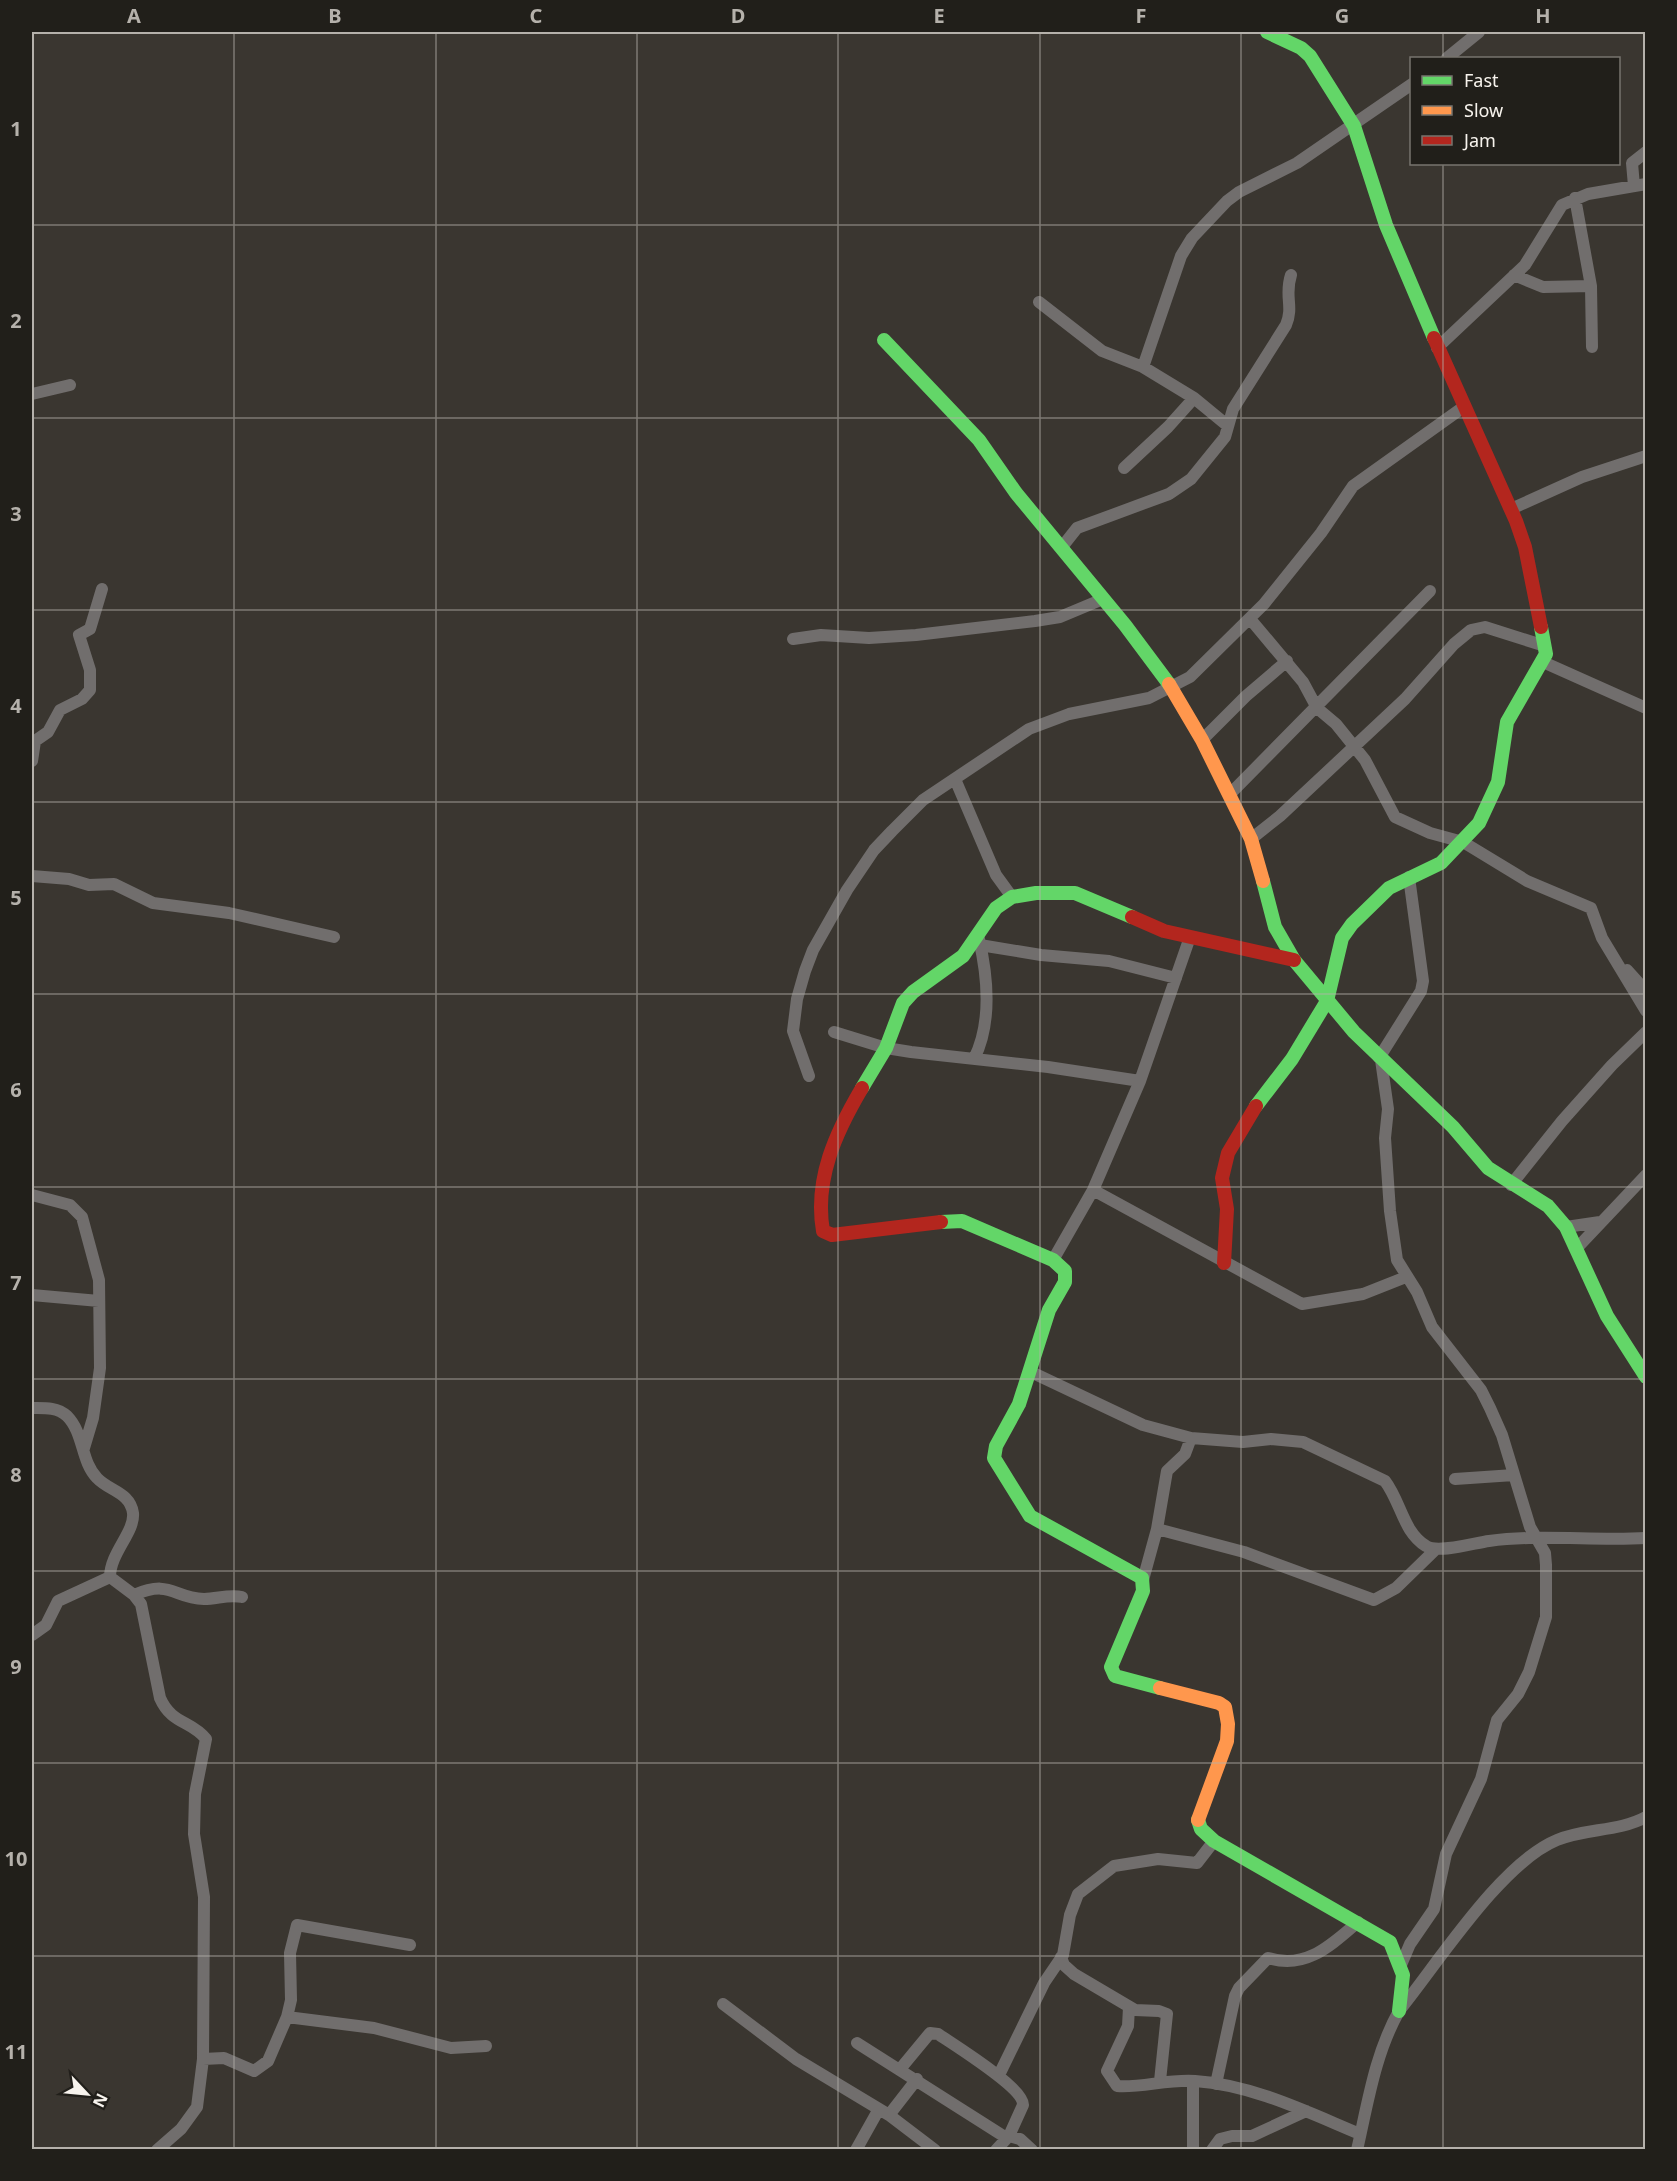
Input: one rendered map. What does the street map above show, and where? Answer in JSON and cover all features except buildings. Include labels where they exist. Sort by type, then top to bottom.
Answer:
[{"type":"street","points":[[1224,1263],[1227,1209],[1222,1178],[1224,1160],[1264,1092],[1292,1059],[1327,1001],[1342,938],[1352,924],[1389,888],[1441,863],[1479,823],[1493,796],[1507,722],[1513,708],[1543,662],[1545,646],[1525,548],[1511,508],[1437,348],[1386,225],[1354,126],[1310,56],[1301,48],[1268,32]]},
{"type":"street","points":[[1448,57],[1479,32]]},
{"type":"street","points":[[1143,367],[1162,316],[1175,270],[1192,238],[1239,192],[1283,172],[1354,126],[1410,85]]},
{"type":"street","points":[[1437,348],[1530,259],[1558,209],[1575,198],[1640,185],[1632,163],[1646,152]]},
{"type":"street","points":[[1575,198],[1592,286],[1592,347]]},
{"type":"street","points":[[1062,547],[1077,528],[1181,488],[1225,437],[1233,409],[1286,325],[1291,311],[1286,290],[1291,275]]},
{"type":"street","points":[[1514,275],[1543,287],[1592,286]]},
{"type":"street","points":[[1039,302],[1102,351],[1143,367],[1194,398],[1228,426]]},
{"type":"street","points":[[884,340],[972,431],[998,464],[1016,493],[1062,547],[1172,687],[1202,740],[1251,839],[1275,927],[1294,960],[1327,1001],[1380,1059],[1453,1127],[1488,1168],[1510,1185],[1548,1206],[1566,1227],[1602,1307],[1646,1377]]},
{"type":"street","points":[[32,394],[70,385]]},
{"type":"street","points":[[1125,468],[1150,446],[1194,398]]},
{"type":"street","points":[[809,1076],[793,1031],[797,999],[813,950],[847,890],[874,850],[923,800],[1029,729],[1048,720],[1131,703],[1172,687],[1190,677],[1251,620],[1321,533],[1353,486],[1465,406]]},
{"type":"street","points":[[1511,508],[1582,477],[1646,456]]},
{"type":"street","points":[[32,761],[35,741],[48,732],[56,714],[82,699],[90,690],[90,670],[79,636],[90,629],[102,589]]},
{"type":"street","points":[[1229,795],[1430,591]]},
{"type":"street","points":[[793,639],[821,635],[869,638],[916,635],[1035,621],[1060,617],[1103,599]]},
{"type":"street","points":[[1251,620],[1303,682],[1317,708],[1336,724],[1375,774],[1395,817],[1430,833],[1463,842],[1527,881],[1591,908],[1602,938],[1646,1011]]},
{"type":"street","points":[[1251,839],[1280,816],[1405,699],[1454,644],[1471,630],[1485,627],[1545,646]]},
{"type":"street","points":[[1202,740],[1246,696],[1287,661]]},
{"type":"street","points":[[1543,662],[1646,708]]},
{"type":"street","points":[[955,779],[996,875],[1012,897]]},
{"type":"street","points":[[32,876],[69,879],[88,885],[114,884],[153,903],[229,913],[334,937]]},
{"type":"street","points":[[1401,1965],[1410,1944],[1434,1909],[1446,1854],[1481,1779],[1497,1720],[1523,1685],[1545,1625],[1545,1552],[1530,1527],[1491,1408],[1432,1327],[1417,1292],[1397,1260],[1392,1239],[1385,1138],[1388,1109],[1380,1059],[1416,1001],[1423,981],[1409,877]]},
{"type":"street","points":[[1143,1580],[1138,1574],[1030,1516],[1004,1475],[994,1452],[1019,1404],[1049,1310],[1066,1278],[1065,1271],[1053,1260],[966,1222],[903,1225],[838,1236],[823,1231],[819,1209],[820,1186],[827,1160],[847,1113],[886,1048],[907,998],[963,956],[979,940],[996,908],[1012,897],[1036,893],[1075,893],[1164,931],[1294,960]]},
{"type":"street","points":[[1053,1260],[1093,1190],[1140,1081],[1190,937]]},
{"type":"street","points":[[979,940],[1109,962],[1176,978]]},
{"type":"street","points":[[974,1059],[985,1029],[984,961],[979,940]]},
{"type":"street","points":[[1619,963],[1634,975],[1646,991]]},
{"type":"street","points":[[834,1032],[886,1048],[1140,1081]]},
{"type":"street","points":[[1510,1185],[1562,1121],[1612,1065],[1646,1032]]},
{"type":"street","points":[[1577,1248],[1646,1175]]},
{"type":"street","points":[[1093,1190],[1302,1304],[1363,1294],[1406,1277]]},
{"type":"street","points":[[32,1195],[70,1205],[82,1217],[99,1280],[98,1387],[93,1418],[84,1448]]},
{"type":"street","points":[[1566,1227],[1600,1222]]},
{"type":"street","points":[[32,1295],[99,1301]]},
{"type":"street","points":[[1031,1372],[1143,1425],[1191,1438],[1243,1442],[1271,1439],[1303,1442],[1385,1481],[1393,1492],[1409,1530],[1421,1543],[1436,1550]]},
{"type":"street","points":[[32,1408],[59,1410],[67,1416],[84,1448],[90,1469],[97,1478],[126,1497],[133,1512],[129,1527],[113,1557],[110,1577]]},
{"type":"street","points":[[1191,1438],[1185,1454],[1167,1471],[1157,1528],[1143,1580],[1143,1591],[1111,1667],[1119,1678],[1202,1698],[1225,1707],[1228,1719],[1225,1749],[1216,1777],[1197,1820],[1200,1828],[1214,1841],[1390,1942],[1401,1965],[1403,1988],[1399,2011]]},
{"type":"street","points":[[1455,1479],[1514,1475]]},
{"type":"street","points":[[1157,1528],[1244,1552],[1374,1600],[1396,1588],[1436,1550],[1490,1541],[1537,1537],[1646,1538]]},
{"type":"street","points":[[110,1577],[134,1595],[141,1604],[160,1698],[166,1711],[176,1721],[196,1729],[206,1739],[195,1794],[194,1834],[204,1897],[203,2059],[194,2113],[182,2129],[157,2150]]},
{"type":"street","points":[[32,1635],[46,1625],[58,1601],[110,1577]]},
{"type":"street","points":[[134,1595],[161,1588],[204,1599],[231,1595],[242,1597]]},
{"type":"street","points":[[1357,2150],[1381,2045],[1399,2011],[1491,1893],[1523,1863],[1555,1840],[1580,1833],[1619,1828],[1646,1817]]},
{"type":"street","points":[[999,2075],[1044,1983],[1061,1957],[1076,1898],[1107,1870],[1145,1860],[1197,1863],[1214,1841]]},
{"type":"street","points":[[1216,2084],[1228,2025],[1239,1988],[1269,1958],[1283,1963],[1317,1954],[1328,1948],[1358,1922]]},
{"type":"street","points":[[203,2059],[224,2058],[254,2071],[259,2070],[268,2061],[287,2018],[291,2000],[290,1953],[297,1925],[410,1945]]},
{"type":"street","points":[[1061,1957],[1064,1965],[1074,1974],[1129,2007],[1167,2014],[1160,2081]]},
{"type":"street","points":[[723,2004],[813,2070],[884,2112],[935,2150]]},
{"type":"street","points":[[1129,2007],[1130,2020],[1107,2071],[1108,2077],[1120,2087],[1160,2081],[1216,2084],[1277,2099],[1360,2134]]},
{"type":"street","points":[[287,2018],[374,2028],[413,2040],[451,2048],[486,2046]]},
{"type":"street","points":[[901,2068],[933,2032],[999,2075],[1024,2101],[1007,2136],[996,2150]]},
{"type":"street","points":[[857,2043],[901,2068],[1007,2136],[1020,2139],[1032,2150]]},
{"type":"street","points":[[856,2150],[884,2112],[917,2079]]},
{"type":"street","points":[[1193,2081],[1193,2150]]},
{"type":"street","points":[[1212,2150],[1220,2139],[1232,2136],[1252,2136],[1306,2111]]},
{"type":"traffic: fast","points":[[1267,32],[1301,48],[1310,56],[1354,126],[1386,225],[1434,338]]},
{"type":"traffic: fast","points":[[884,340],[979,440],[1016,493],[1125,625],[1169,684]]},
{"type":"traffic: fast","points":[[1256,1106],[1292,1059],[1327,1001],[1342,938],[1352,924],[1389,888],[1441,863],[1479,823],[1498,782],[1507,722],[1546,654],[1541,627]]},
{"type":"traffic: fast","points":[[1263,881],[1275,927],[1294,960],[1354,1032],[1453,1127],[1488,1168],[1548,1206],[1566,1227],[1607,1316],[1646,1377]]},
{"type":"traffic: fast","points":[[862,1088],[886,1048],[903,1003],[913,992],[963,956],[996,908],[1012,897],[1036,893],[1075,893],[1132,917]]},
{"type":"traffic: fast","points":[[941,1222],[962,1221],[1053,1260],[1065,1271],[1065,1282],[1049,1310],[1019,1404],[996,1446],[994,1458],[1030,1516],[1142,1578],[1143,1591],[1111,1667],[1115,1676],[1160,1688]]},
{"type":"traffic: fast","points":[[1198,1820],[1201,1829],[1214,1841],[1390,1942],[1403,1975],[1399,2011]]},
{"type":"traffic: slow","points":[[1169,684],[1202,740],[1251,839],[1263,881]]},
{"type":"traffic: slow","points":[[1160,1688],[1219,1703],[1225,1707],[1228,1724],[1227,1741],[1198,1820]]},
{"type":"traffic: jam","points":[[1434,338],[1516,521],[1525,547],[1541,627]]},
{"type":"traffic: jam","points":[[1132,917],[1164,931],[1294,960]]},
{"type":"traffic: jam","points":[[862,1088],[829,1157],[822,1193],[823,1231],[832,1235],[941,1222]]},
{"type":"traffic: jam","points":[[1224,1263],[1227,1209],[1222,1178],[1228,1153],[1256,1106]]}]
